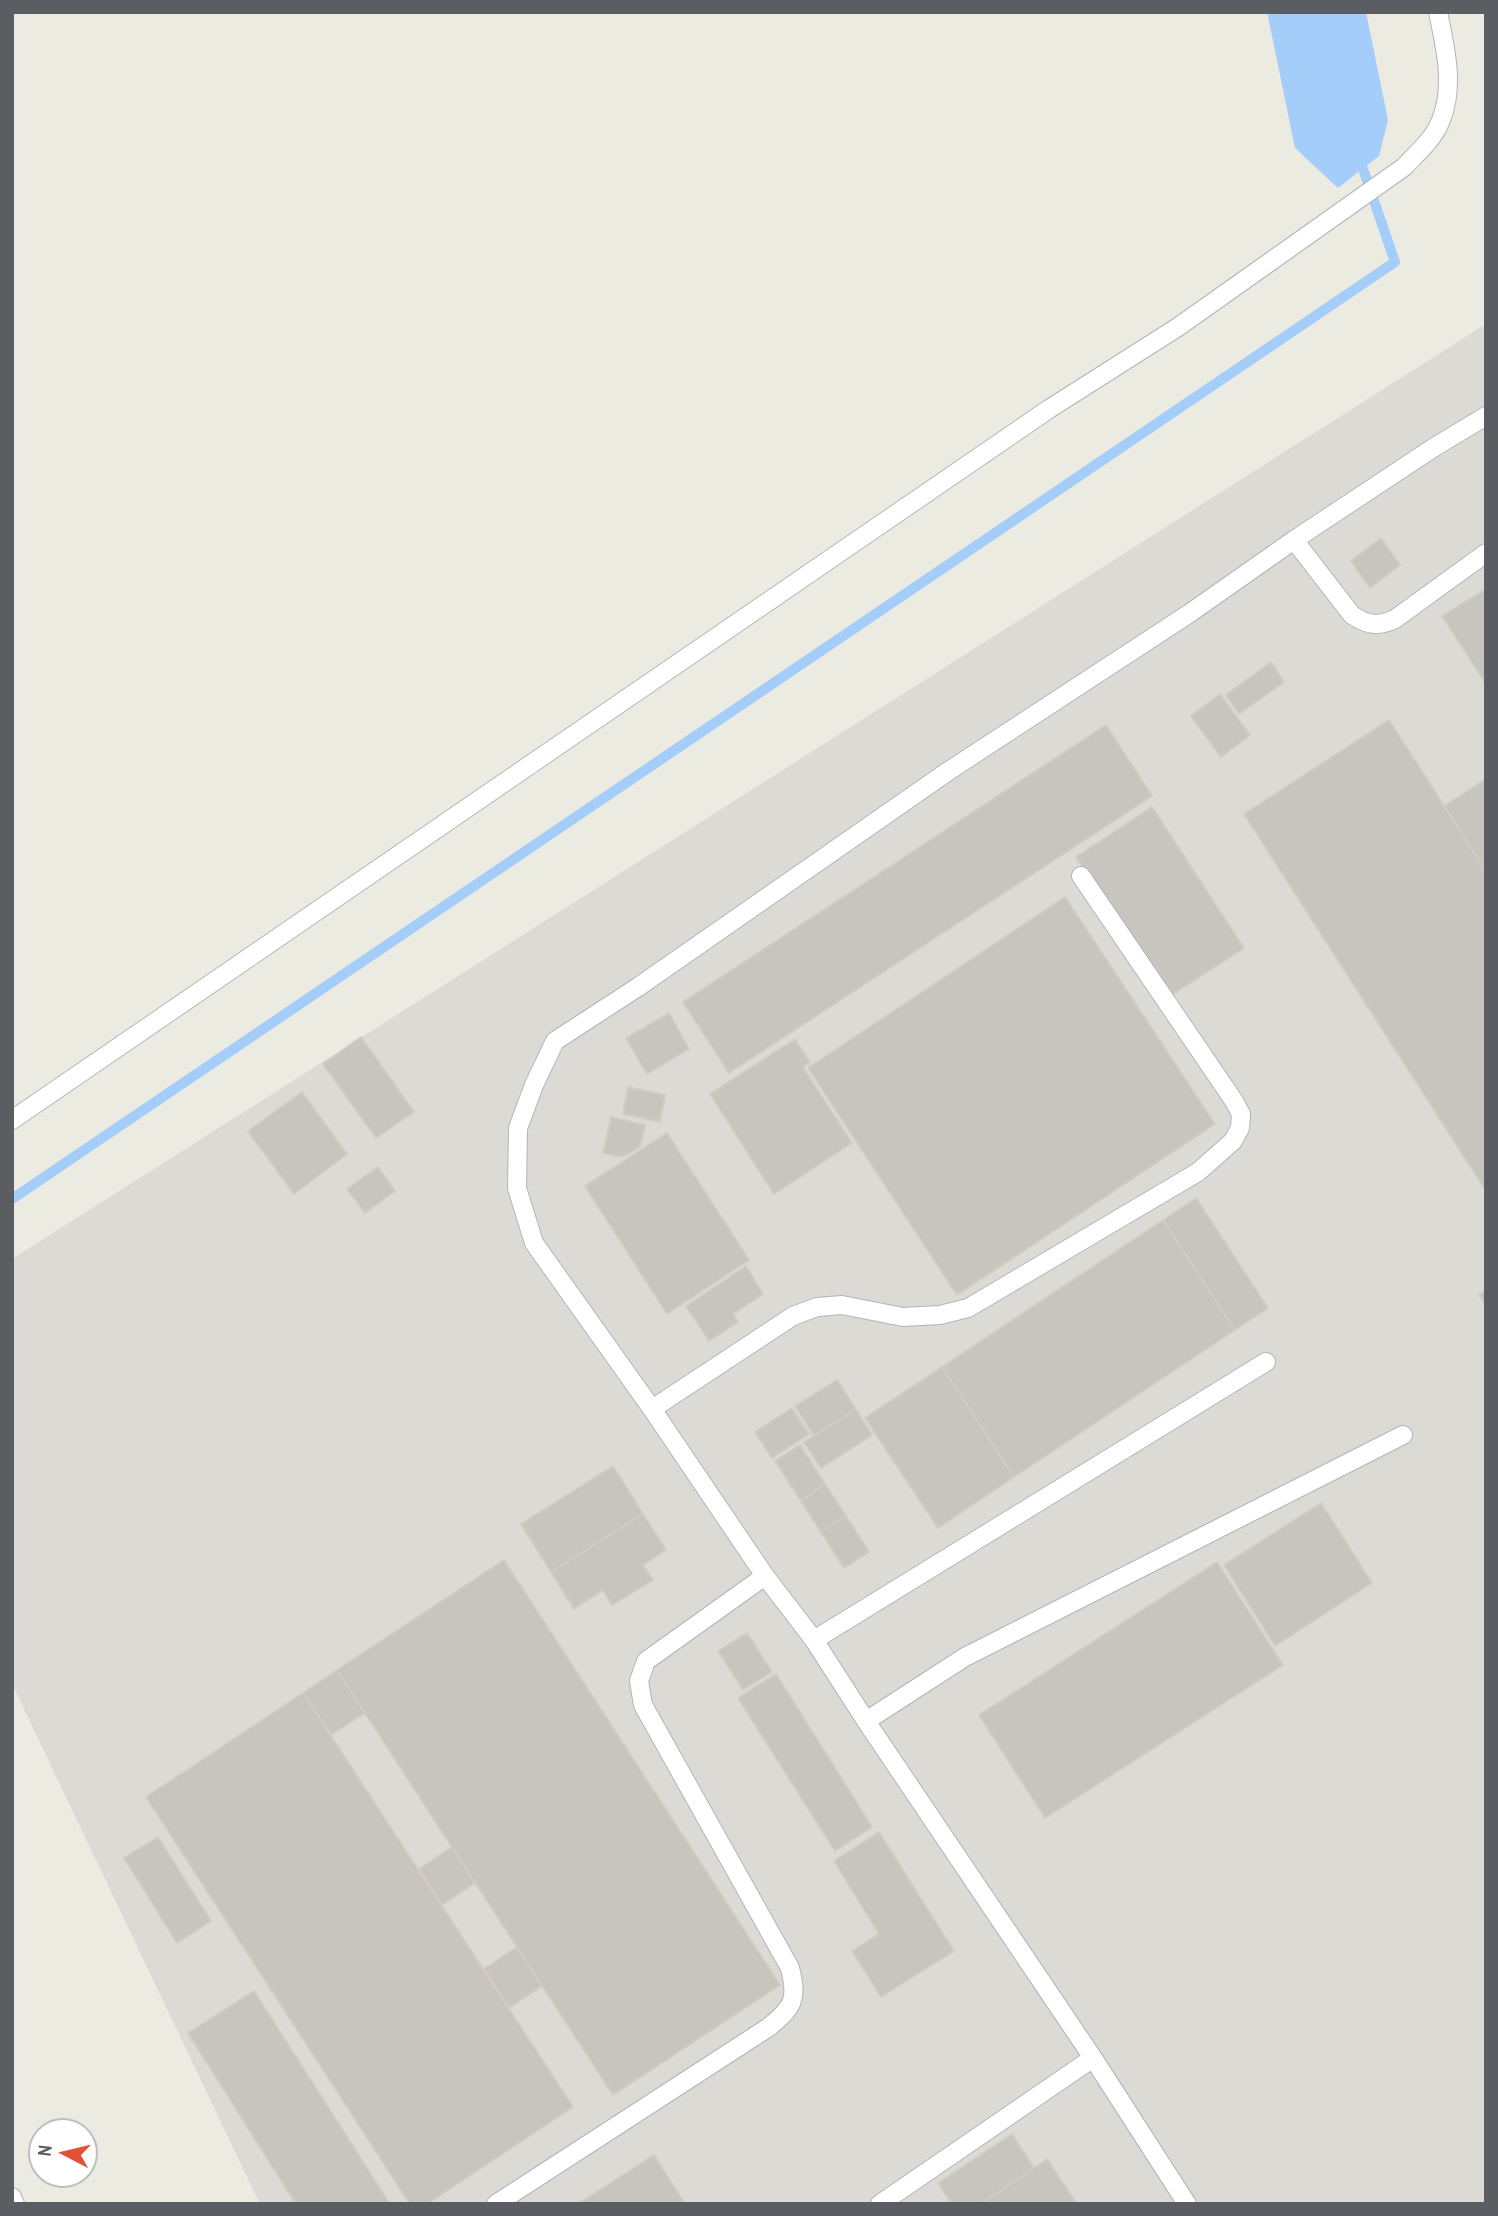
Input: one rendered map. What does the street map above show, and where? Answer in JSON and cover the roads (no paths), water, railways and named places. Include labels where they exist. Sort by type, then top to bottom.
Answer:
[{"type":"lane","points":[[12,1120],[1049,410],[1178,327],[1404,167],[1426,144],[1440,122],[1447,100],[1447,53],[1438,12]]},
{"type":"lane","points":[[1187,2204],[1093,2058],[814,1640],[765,1576],[652,1409],[534,1243],[517,1188],[518,1128],[534,1085],[555,1041],[638,987],[947,772],[1190,613],[1433,447],[1486,416]]},
{"type":"lane","points":[[1294,540],[1352,615],[1364,623],[1376,625],[1395,619],[1486,554]]},
{"type":"lane","points":[[652,1409],[793,1316],[817,1307],[842,1305],[904,1317],[940,1315],[968,1308],[1198,1172],[1233,1141],[1240,1128],[1241,1114],[1234,1101],[1081,876]]},
{"type":"lane","points":[[814,1640],[1266,1362]]},
{"type":"lane","points":[[866,1721],[965,1657],[1403,1435]]},
{"type":"lane","points":[[496,2204],[769,2027],[788,2011],[795,1988],[790,1968],[643,1705],[639,1681],[646,1661],[765,1576]]},
{"type":"lane","points":[[880,2204],[1093,2058]]},
{"type":"lane","points":[[12,2197],[15,2204]]},
{"type":"water","points":[[1267,12],[1366,12],[1388,120],[1379,156],[1338,188],[1295,148]]},
{"type":"waterway","points":[[12,1199],[1395,262],[1363,169]]}]
